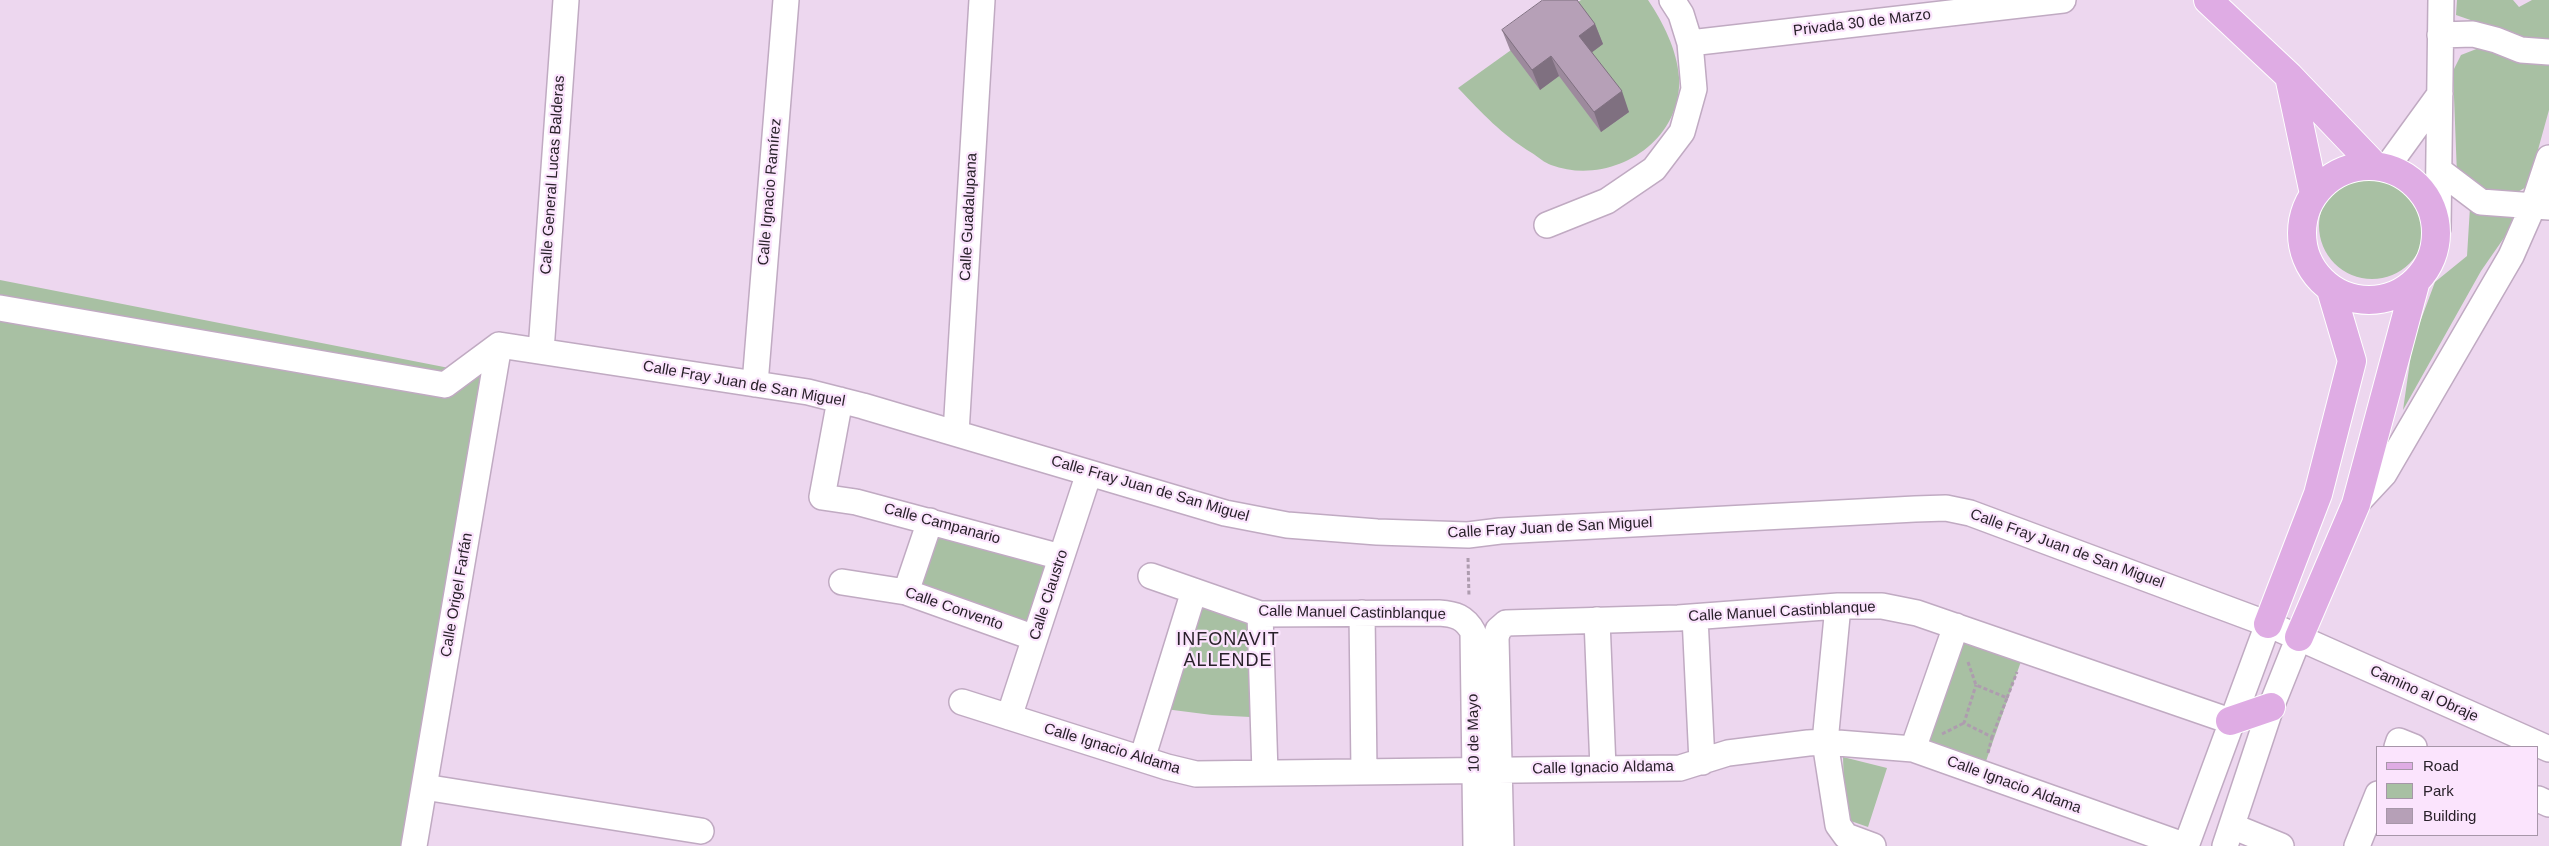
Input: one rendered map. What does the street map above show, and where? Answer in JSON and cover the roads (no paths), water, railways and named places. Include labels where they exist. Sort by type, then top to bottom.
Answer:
[{"type":"main road","points":[[2208,0],[2289,76],[2380,166],[2412,180],[2430,201],[2438,228],[2433,259],[2415,284],[2356,504],[2299,637]]},
{"type":"main road","points":[[2289,76],[2314,194]]},
{"type":"main road","points":[[2380,166],[2351,168],[2330,177],[2314,194],[2303,218],[2302,245],[2312,270],[2331,290],[2359,301],[2389,299],[2415,284]]},
{"type":"main road","points":[[2268,624],[2318,494],[2352,361],[2331,290]]},
{"type":"main road","points":[[2299,637],[2294,618],[2327,516],[2318,494]]},
{"type":"main road","points":[[2230,721],[2271,707]]},
{"type":"street","name":"Calle General Lucas Balderas","points":[[540,351],[566,0]]},
{"type":"street","name":"Calle Ignacio Ramírez","points":[[754,384],[786,0]]},
{"type":"street","name":"Calle Guadalupana","points":[[956,433],[982,0]]},
{"type":"street","points":[[1547,225],[1607,201],[1654,170],[1682,132],[1694,89],[1690,43],[1681,14],[1672,0]]},
{"type":"street","name":"Privada 30 de Marzo","points":[[1690,43],[2063,0]]},
{"type":"street","points":[[2438,228],[2441,0]]},
{"type":"street","points":[[2440,35],[2473,34],[2496,40],[2521,50],[2549,52]]},
{"type":"street","points":[[2380,166],[2440,94]]},
{"type":"street","points":[[2356,504],[2384,474],[2541,206],[2549,158]]},
{"type":"street","points":[[2440,171],[2481,202],[2541,206]]},
{"type":"street","points":[[0,308],[445,385],[499,344]]},
{"type":"street","name":"Calle Fray Juan de San Miguel","points":[[499,344],[754,384],[840,400],[1225,513],[1287,525],[1468,535],[1500,531],[1946,508],[1978,516],[2299,637]]},
{"type":"street","name":"Calle Origel Farfán","points":[[414,846],[499,344]]},
{"type":"street","name":"Calle Campanario","points":[[840,400],[822,497],[856,502],[1061,557]]},
{"type":"street","name":"Calle Claustro","points":[[1009,717],[1089,473]]},
{"type":"street","points":[[906,592],[930,521]]},
{"type":"street","name":"Calle Manuel Castinblanque","points":[[1152,576],[1260,614],[1439,613],[1454,614],[1467,621]]},
{"type":"street","name":"Calle Convento","points":[[842,582],[906,592],[1035,638]]},
{"type":"street","points":[[1142,759],[1194,591]]},
{"type":"street","points":[[1838,606],[1825,742],[1838,825],[1846,836],[1873,846]]},
{"type":"street","name":"Calle Manuel Castinblanque","points":[[1498,630],[1506,623],[1518,622],[1695,617],[1838,606],[1882,606],[1917,613],[2230,721]]},
{"type":"street","points":[[1362,613],[1364,771]]},
{"type":"street","points":[[1260,614],[1265,772]]},
{"type":"street","points":[[1695,617],[1702,762]]},
{"type":"street","points":[[1597,620],[1603,768]]},
{"type":"street","name":"10 de Mayo","points":[[1467,621],[1472,632],[1476,846]]},
{"type":"street","points":[[2186,846],[2230,721],[2268,624]]},
{"type":"street","points":[[1913,749],[1956,626]]},
{"type":"street","name":"10 de Mayo","points":[[1498,630],[1496,638],[1501,846]]},
{"type":"street","points":[[2281,846],[2228,836],[2271,707],[2299,637]]},
{"type":"street","name":"Camino al Obraje","points":[[2299,637],[2549,749]]},
{"type":"street","name":"Calle Ignacio Aldama","points":[[962,702],[1142,759],[1196,774],[1475,769],[1680,768],[1728,753],[1825,742],[1913,749],[2186,846]]},
{"type":"street","points":[[2396,746],[2399,741],[2412,746]]},
{"type":"street","points":[[424,787],[701,831]]},
{"type":"street","points":[[2357,846],[2376,799]]},
{"type":"district","name":"INFONAVIT ALLENDE","points":[[1228,650]]}]
